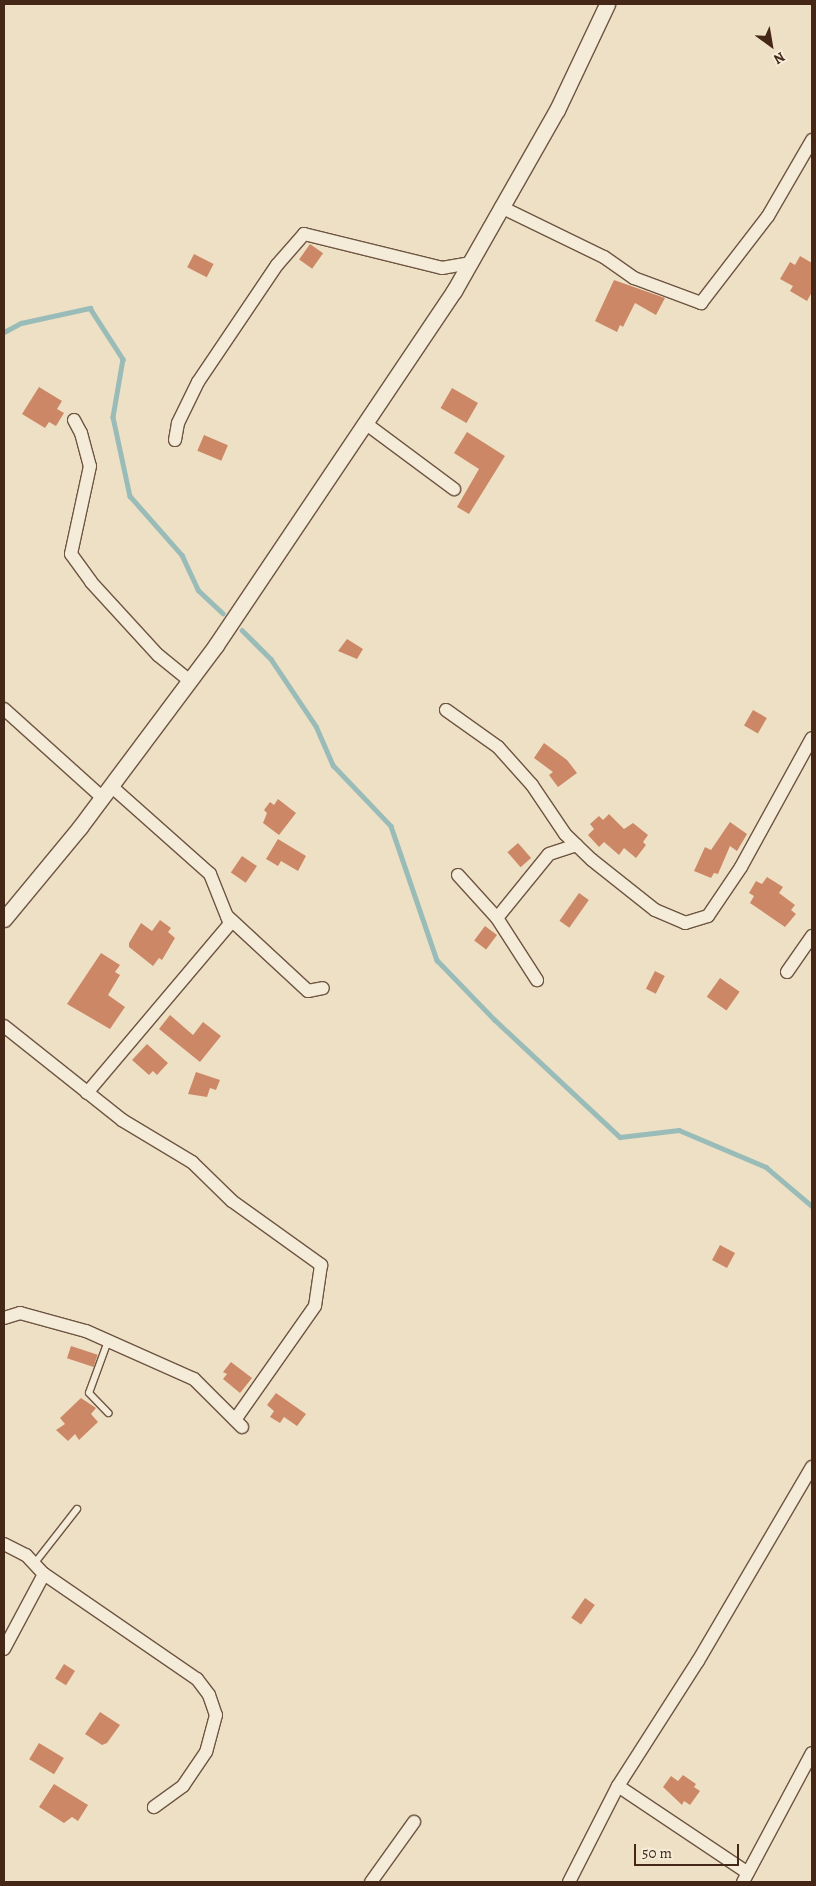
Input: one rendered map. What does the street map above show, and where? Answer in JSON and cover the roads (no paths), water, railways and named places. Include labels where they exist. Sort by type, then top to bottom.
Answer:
[{"type":"street","points":[[4,919],[107,792],[190,681],[365,423],[470,263],[501,206],[558,110],[607,4]]},
{"type":"street","points":[[501,206],[604,257],[634,278],[701,303],[768,216],[812,140]]},
{"type":"street","points":[[175,440],[178,423],[198,382],[277,264],[304,234],[442,268],[470,263]]},
{"type":"street","points":[[74,420],[81,434],[90,466],[71,554],[91,582],[158,655],[190,681]]},
{"type":"street","points":[[365,423],[454,489]]},
{"type":"street","points":[[4,709],[210,874],[230,924],[87,1093]]},
{"type":"street","points":[[446,710],[498,747],[532,785],[565,834],[577,845],[655,910],[685,923],[708,916],[742,867],[812,738]]},
{"type":"street","points":[[497,918],[549,854],[577,845]]},
{"type":"street","points":[[458,875],[497,918],[537,980]]},
{"type":"street","points":[[227,916],[308,991],[323,988]]},
{"type":"street","points":[[787,972],[812,936]]},
{"type":"street","points":[[4,1026],[122,1120],[192,1162],[232,1201],[321,1265],[316,1306],[239,1424],[194,1379],[108,1341],[45,1318],[20,1313],[4,1318]]},
{"type":"street","points":[[569,1882],[618,1786],[698,1661],[812,1467]]},
{"type":"street","points":[[4,1544],[26,1555],[44,1574],[197,1679],[209,1695],[216,1715],[206,1752],[183,1786],[154,1807]]},
{"type":"street","points":[[4,1649],[44,1574]]},
{"type":"street","points":[[618,1786],[746,1878],[812,1752]]},
{"type":"street","points":[[371,1882],[414,1822]]},
{"type":"lane","points":[[108,1341],[89,1393],[108,1413]]},
{"type":"lane","points":[[34,1564],[77,1509]]},
{"type":"waterway","points":[[4,332],[21,323],[90,308],[123,359],[113,417],[130,496],[182,555],[198,590],[223,613]]},
{"type":"waterway","points":[[242,630],[271,659],[316,726],[333,765],[391,826],[437,960],[495,1020],[620,1137],[679,1130],[766,1167],[812,1206]]}]
